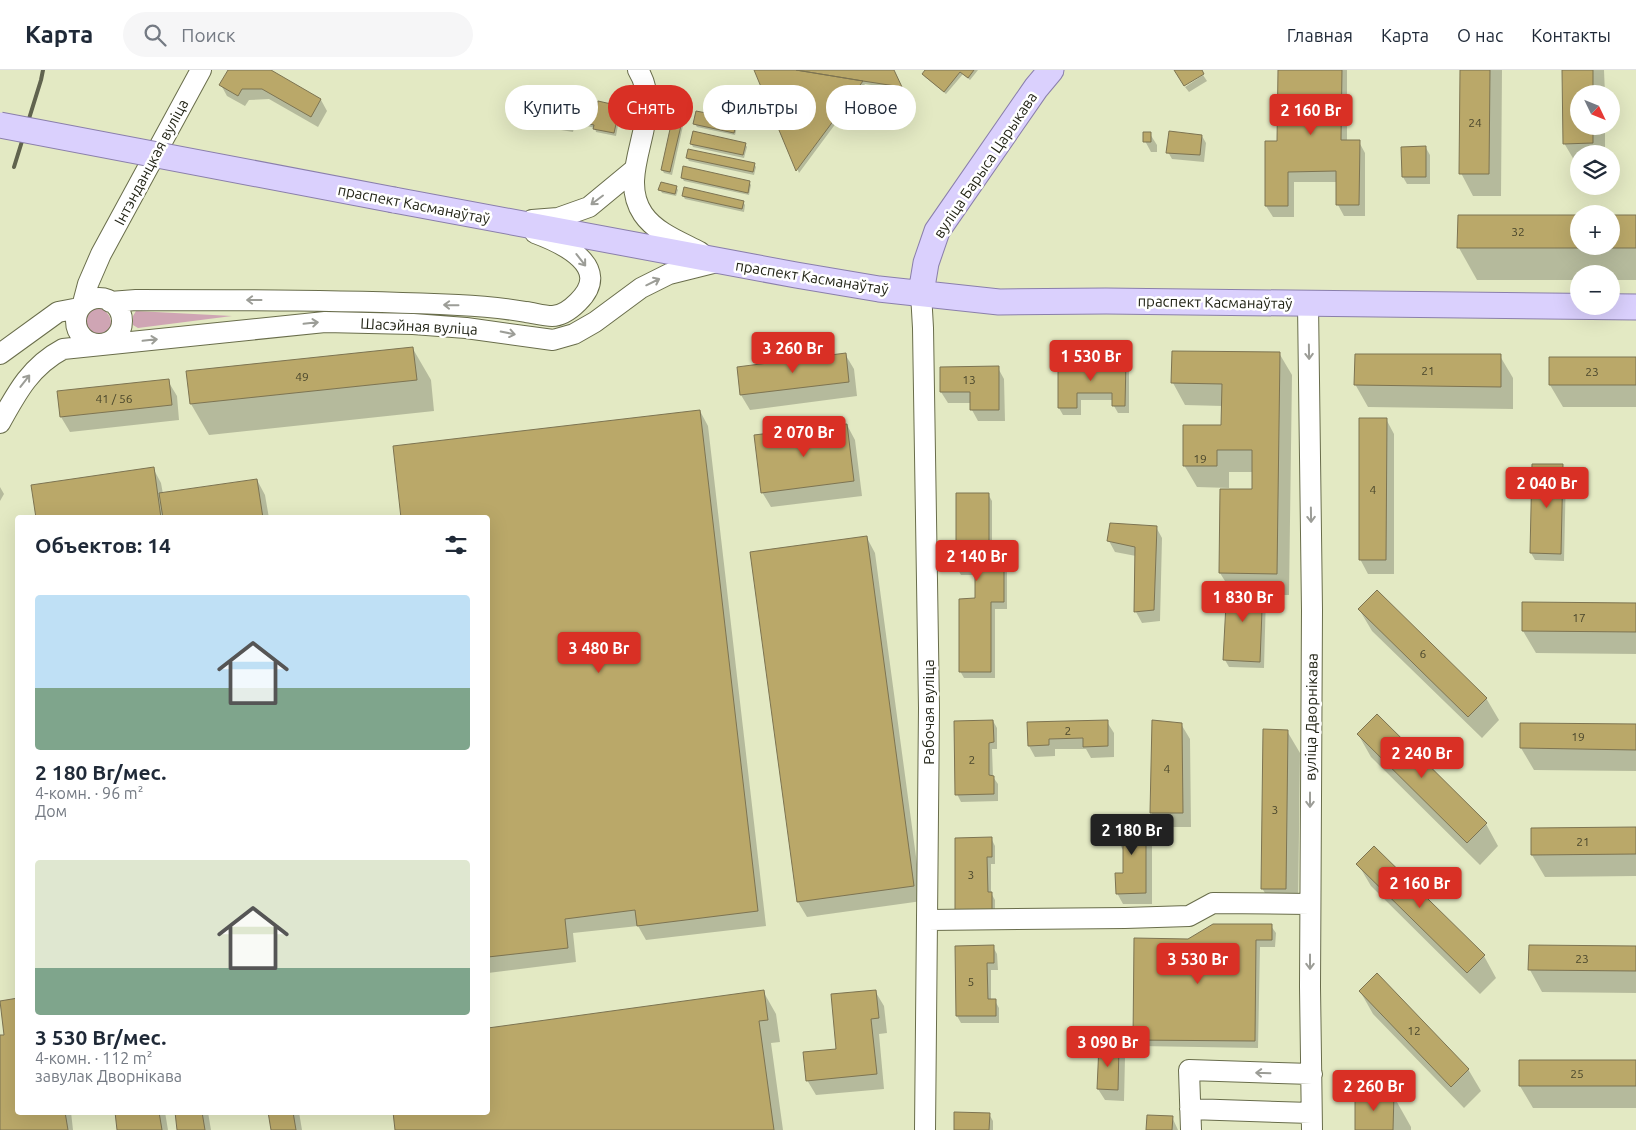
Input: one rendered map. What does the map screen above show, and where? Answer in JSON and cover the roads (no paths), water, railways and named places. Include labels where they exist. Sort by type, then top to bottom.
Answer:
[{"type":"main road","name":"вуліца Барыса Царыкава","points":[[921,293],[926,263],[937,231],[1036,88],[1051,70]]},
{"type":"main road","name":"праспект Касманаўтаў","points":[[0,125],[717,262],[879,289],[1012,303],[1106,300],[1636,307]]},
{"type":"street","name":"Інтэнданцкая вуліца","points":[[94,303],[96,273],[101,254],[201,70]]},
{"type":"street","points":[[638,70],[644,80],[647,110],[644,135],[635,169],[634,195],[644,215],[663,233],[717,262]]},
{"type":"street","points":[[508,222],[558,218],[589,207],[635,169]]},
{"type":"street","name":"Шасэйная вуліца","points":[[0,354],[58,312],[94,303],[136,300],[325,301],[459,305],[552,316],[566,312],[581,299],[589,286],[590,276],[586,265],[578,254],[553,240],[508,222]]},
{"type":"street","name":"Шасэйная вуліца","points":[[0,423],[24,381],[49,356],[63,349],[325,322],[413,324],[466,328],[553,340],[574,334],[595,322],[642,288],[669,274],[717,262]]},
{"type":"street","name":"Рабочая вуліца","points":[[921,293],[924,338],[929,708],[925,1130]]},
{"type":"street","points":[[94,303],[76,316],[75,325],[85,341],[101,345]]},
{"type":"street","name":"Шасэйная вуліца","points":[[94,303],[118,307],[123,322],[122,329],[117,336],[111,342],[101,345]]},
{"type":"street","name":"вуліца Дворнікава","points":[[1308,304],[1312,585],[1310,904],[1312,1121]]},
{"type":"street","points":[[928,920],[1189,916],[1213,903],[1310,904]]},
{"type":"street","points":[[1191,1130],[1189,1070],[1312,1074]]},
{"type":"street","points":[[1190,1109],[1312,1121]]},
{"type":"railway","points":[[14,167],[43,70]]}]
